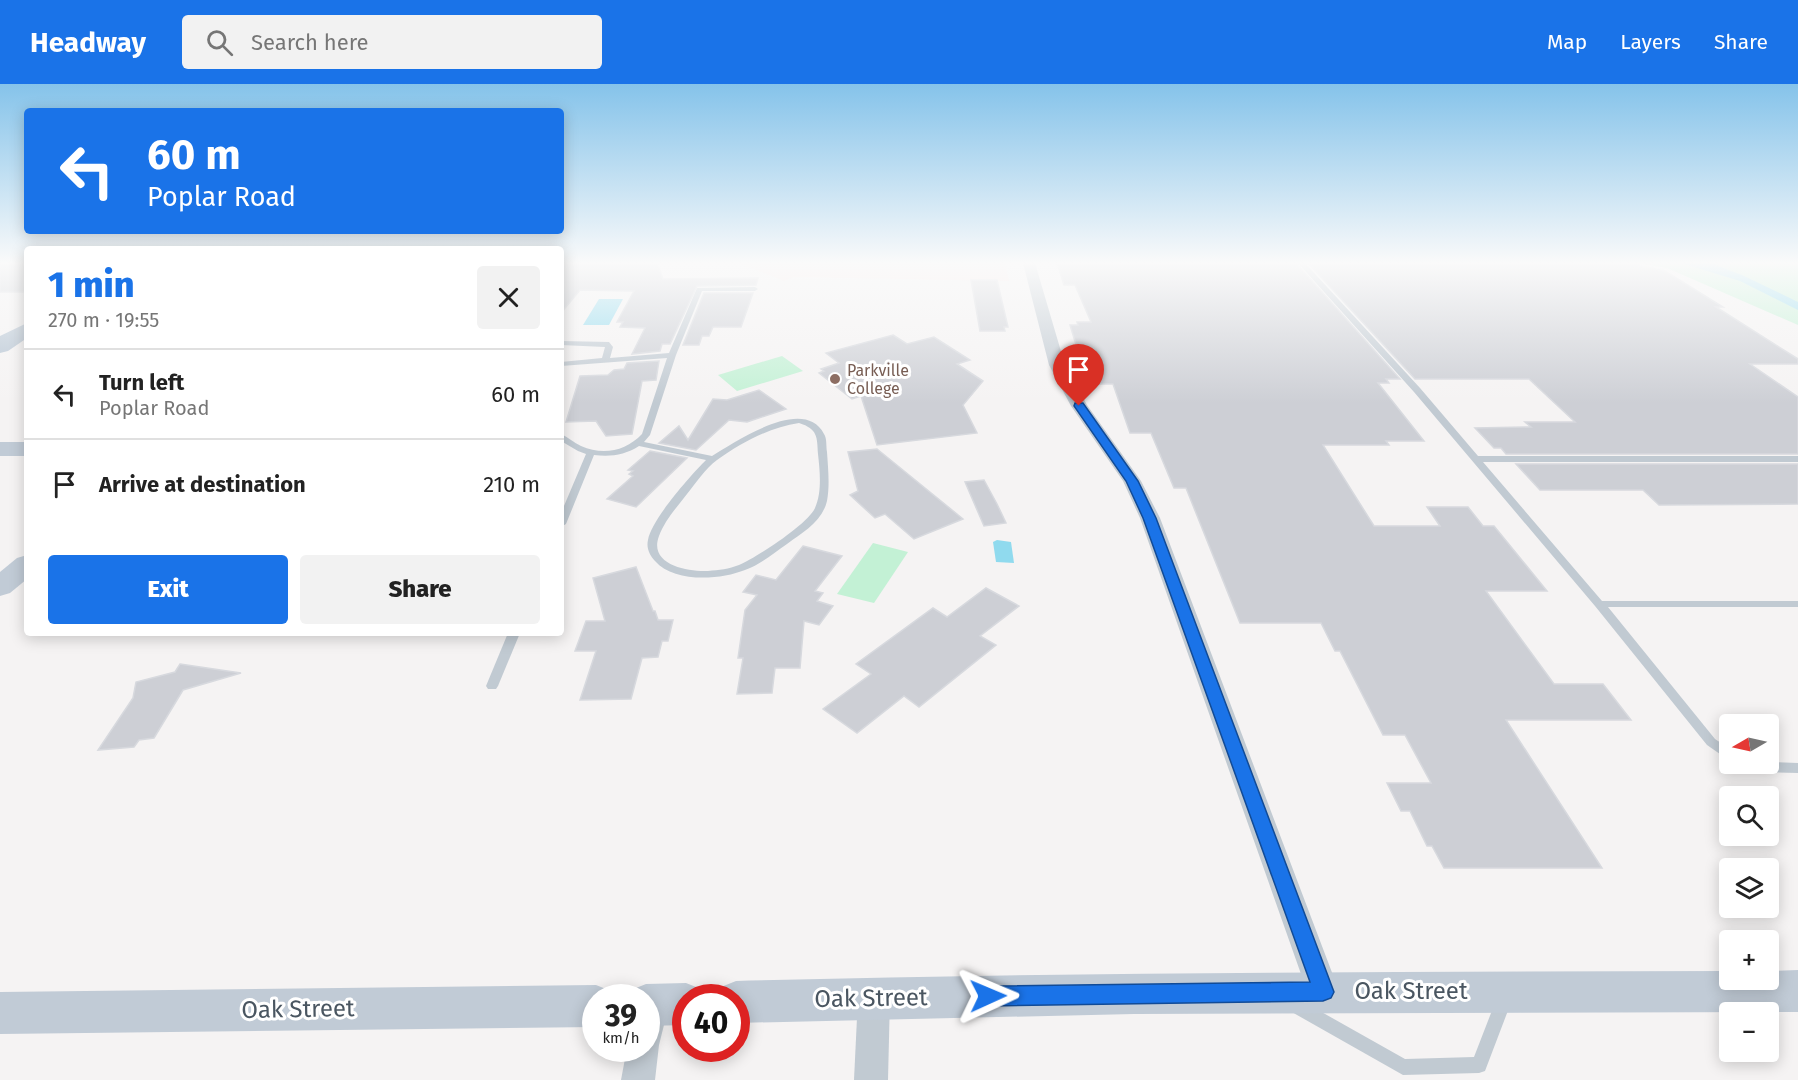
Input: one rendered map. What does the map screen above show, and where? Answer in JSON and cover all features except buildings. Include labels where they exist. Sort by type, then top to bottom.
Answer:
[{"type":"main road","points":[[0,346],[24,331]]},
{"type":"street","points":[[1042,309],[1057,365],[1079,406],[1132,481],[1150,518],[1323,992]]},
{"type":"street","points":[[0,449],[24,449]]},
{"type":"street","points":[[0,587],[24,567]]},
{"type":"street","name":"Oak Street","points":[[750,1002],[1270,991],[1507,991],[1795,996]]},
{"type":"street","points":[[872,1080],[874,998]]},
{"type":"street","name":"Oak Street","points":[[0,1013],[582,1006]]},
{"type":"street","points":[[638,1080],[641,1062]]},
{"type":"lane","points":[[640,444],[646,435],[672,355],[691,309]]},
{"type":"lane","points":[[1343,309],[1417,390],[1599,604],[1711,742],[1719,748]]},
{"type":"lane","points":[[564,343],[606,344],[609,347],[605,361]]},
{"type":"lane","points":[[564,364],[672,355]]},
{"type":"lane","points":[[564,439],[575,447],[591,453],[619,451],[640,444],[713,459],[771,425],[792,422],[806,424],[819,431],[821,435],[822,498],[816,515],[807,525],[758,560],[741,568],[719,574],[683,573],[664,564],[654,550],[653,537],[693,480],[713,459]]},
{"type":"lane","points":[[564,517],[591,453]]},
{"type":"lane","points":[[1476,459],[1798,459]]},
{"type":"lane","points":[[1599,604],[1798,604]]},
{"type":"lane","points":[[492,686],[513,636]]},
{"type":"lane","points":[[1779,768],[1798,768]]},
{"type":"lane","points":[[1270,991],[1403,1067],[1479,1065],[1507,991]]},
{"type":"green space","points":[[1762,309],[1798,309],[1798,325]]},
{"type":"green space","points":[[782,356],[803,371],[737,391],[718,375]]},
{"type":"green space","points":[[873,543],[908,552],[874,603],[837,594]]},
{"type":"water","points":[[593,309],[617,309],[609,325],[583,325]]},
{"type":"water","points":[[997,540],[1011,542],[1014,563],[996,562],[993,542]]},
{"type":"place","name":"Parkville College","points":[[835,379]]},
{"type":"route","points":[[988,996],[1323,992],[1150,518],[1132,481],[1079,406]]}]
